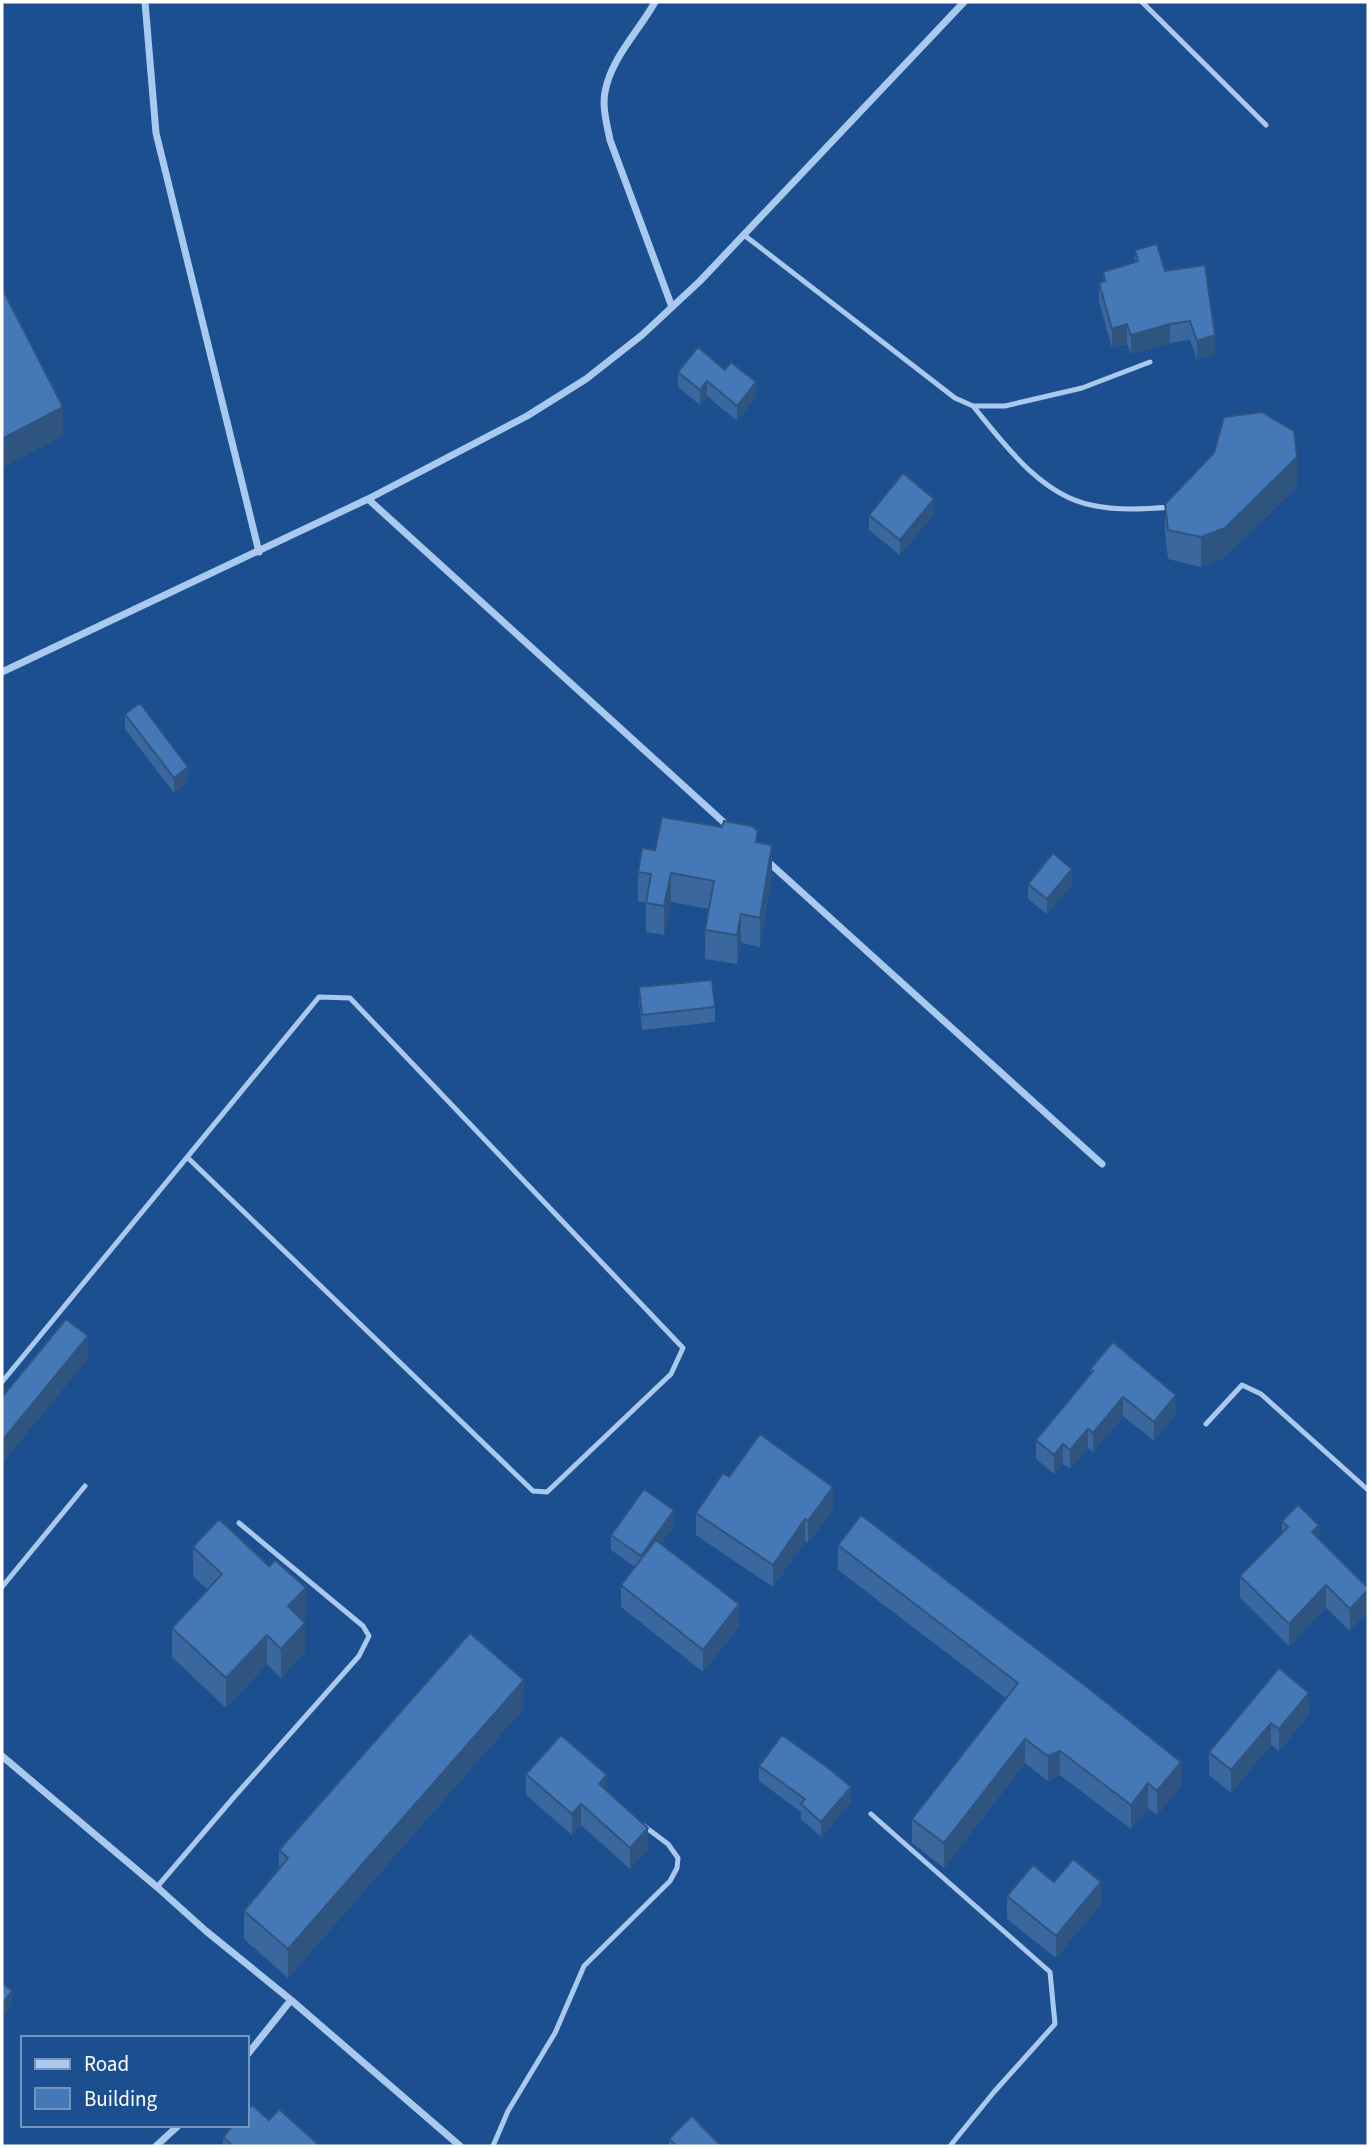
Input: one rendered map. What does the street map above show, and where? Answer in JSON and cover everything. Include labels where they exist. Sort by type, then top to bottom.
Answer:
[{"type":"street","points":[[145,2],[156,133],[259,552]]},
{"type":"street","points":[[655,2],[614,67],[605,92],[605,112],[610,140],[671,307]]},
{"type":"street","points":[[2,672],[368,499],[539,409],[586,379],[642,335],[744,235],[964,2]]},
{"type":"street","points":[[368,499],[740,836]]},
{"type":"street","points":[[761,855],[1102,1164]]},
{"type":"street","points":[[2,1756],[460,2146]]},
{"type":"street","points":[[248,2054],[291,2000]]},
{"type":"street","points":[[156,2146],[177,2127]]},
{"type":"lane","points":[[1142,2],[1266,125]]},
{"type":"lane","points":[[744,235],[955,398],[973,406],[1004,406],[1082,388],[1150,362]]},
{"type":"lane","points":[[973,406],[1019,461],[1056,491],[1090,505],[1135,510],[1174,507]]},
{"type":"lane","points":[[2,1382],[187,1157],[319,997],[350,998],[684,1348],[671,1374],[586,1456],[547,1492],[533,1491],[187,1157]]},
{"type":"lane","points":[[1206,1424],[1241,1385],[1261,1394],[1368,1490]]},
{"type":"lane","points":[[2,1587],[85,1486]]},
{"type":"lane","points":[[157,1886],[359,1656],[369,1636],[363,1626],[239,1523]]},
{"type":"lane","points":[[871,1814],[1050,1972],[1055,2024],[950,2146]]},
{"type":"lane","points":[[493,2146],[508,2111],[555,2033],[584,1966],[670,1881],[677,1868],[678,1858],[668,1844],[637,1822]]},
{"type":"building","points":[[1157,244],[1165,271],[1205,265],[1215,335],[1197,341],[1190,321],[1131,335],[1127,324],[1112,329],[1099,283],[1105,281],[1103,272],[1138,261],[1135,250]]},
{"type":"building","points":[[2,288],[63,407],[2,439]]},
{"type":"building","points":[[698,347],[725,370],[731,362],[756,382],[737,406],[707,381],[700,390],[678,372]]},
{"type":"building","points":[[1262,412],[1294,431],[1297,457],[1225,528],[1201,537],[1168,530],[1165,504],[1214,453],[1224,417]]},
{"type":"building","points":[[903,473],[934,499],[900,540],[869,515]]},
{"type":"building","points":[[140,703],[188,767],[174,778],[125,714]]},
{"type":"building","points":[[662,817],[722,827],[724,821],[752,826],[758,831],[756,842],[772,845],[760,918],[741,914],[737,935],[705,930],[714,881],[671,873],[664,906],[646,903],[651,874],[638,872],[642,848],[655,850]]},
{"type":"building","points":[[1053,853],[1072,869],[1047,899],[1028,884]]},
{"type":"building","points":[[712,980],[715,1007],[642,1015],[639,987]]},
{"type":"building","points":[[66,1319],[88,1336],[2,1441],[2,1397]]},
{"type":"building","points":[[1113,1342],[1176,1395],[1154,1422],[1123,1397],[1093,1433],[1088,1429],[1070,1450],[1063,1444],[1054,1455],[1036,1440],[1093,1371],[1090,1369]]},
{"type":"building","points":[[760,1434],[833,1487],[808,1521],[805,1519],[773,1565],[696,1513],[723,1473],[729,1477]]},
{"type":"building","points":[[644,1489],[674,1510],[641,1556],[611,1535]]},
{"type":"building","points":[[1298,1505],[1319,1525],[1312,1532],[1368,1590],[1350,1609],[1326,1585],[1289,1624],[1240,1576],[1288,1527],[1282,1521]]},
{"type":"building","points":[[861,1515],[1181,1762],[1157,1791],[1148,1783],[1131,1805],[1060,1751],[1048,1756],[1025,1739],[944,1843],[912,1819],[1018,1683],[838,1545]]},
{"type":"building","points":[[219,1519],[269,1566],[275,1560],[306,1588],[288,1606],[305,1623],[281,1649],[267,1635],[226,1678],[172,1628],[222,1574],[193,1547]]},
{"type":"building","points":[[656,1540],[739,1604],[703,1650],[621,1585]]},
{"type":"building","points":[[470,1633],[524,1680],[288,1949],[244,1911],[288,1858],[279,1850]]},
{"type":"building","points":[[1279,1668],[1309,1693],[1279,1729],[1271,1723],[1231,1770],[1209,1752]]},
{"type":"building","points":[[561,1735],[607,1775],[599,1784],[648,1828],[630,1848],[581,1804],[572,1814],[526,1774]]},
{"type":"building","points":[[782,1735],[851,1787],[821,1822],[801,1804],[805,1799],[759,1766]]},
{"type":"building","points":[[1073,1859],[1101,1882],[1056,1936],[1007,1896],[1033,1865],[1054,1882]]},
{"type":"building","points":[[2,1983],[12,1991],[2,2004]]},
{"type":"building","points":[[252,2105],[269,2120],[279,2109],[320,2146],[233,2146],[223,2137],[231,2127],[248,2127],[248,2109]]},
{"type":"building","points":[[692,2116],[721,2146],[677,2146],[669,2139]]}]
